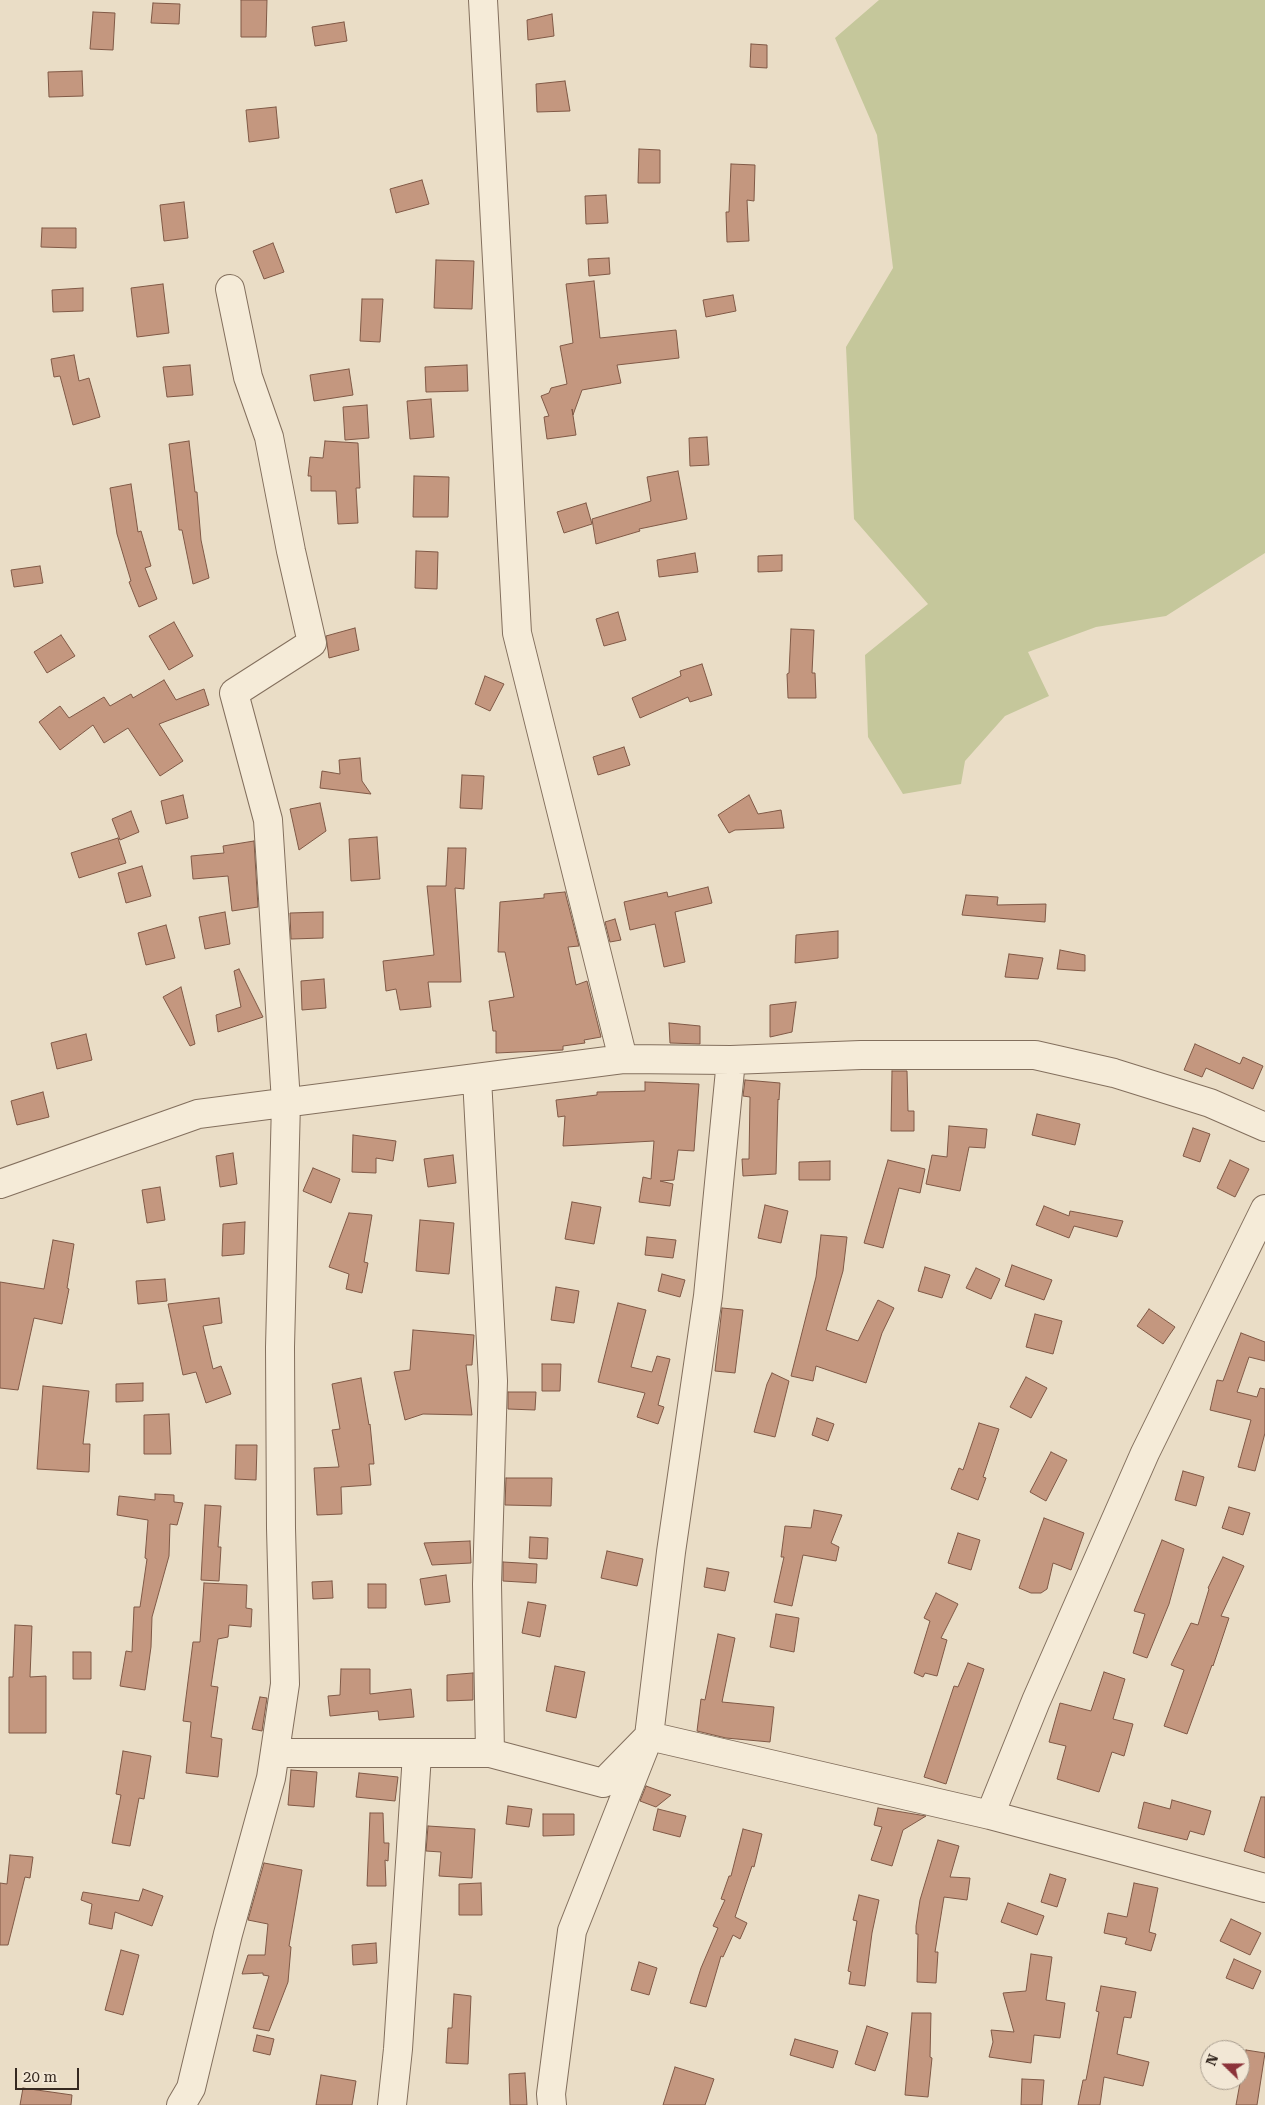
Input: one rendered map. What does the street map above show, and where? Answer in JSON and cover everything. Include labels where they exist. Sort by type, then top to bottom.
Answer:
[{"type":"street","points":[[484,0],[516,633],[623,1059]]},
{"type":"street","points":[[181,2105],[191,2088],[228,1934],[271,1778],[285,1684],[281,1528],[280,1347],[286,1102],[268,820],[234,693],[312,643],[291,551],[269,437],[248,377],[230,289]]},
{"type":"street","points":[[0,1184],[198,1114],[623,1059],[732,1060],[861,1055],[1035,1055],[1114,1073],[1210,1104],[1265,1126]]},
{"type":"street","points":[[552,2105],[550,2094],[572,1931],[649,1736],[671,1552],[708,1296],[732,1060]]},
{"type":"street","points":[[477,1078],[493,1381],[487,1584],[490,1753]]},
{"type":"street","points":[[990,1815],[1036,1701],[1145,1453],[1265,1209]]},
{"type":"street","points":[[275,1754],[490,1753],[603,1783],[649,1736]]},
{"type":"street","points":[[649,1736],[990,1815],[1265,1888]]},
{"type":"street","points":[[392,2105],[398,2049],[417,1754]]},
{"type":"green space","points":[[879,0],[1265,0],[1265,553],[1166,616],[1096,627],[1028,652],[1049,696],[1005,716],[965,761],[961,784],[903,794],[868,737],[865,655],[928,604],[854,519],[846,347],[893,268],[877,135],[835,38]]},
{"type":"building","points":[[241,0],[267,0],[266,37],[241,37]]},
{"type":"building","points":[[153,3],[180,4],[179,24],[151,23]]},
{"type":"building","points":[[93,12],[115,13],[113,50],[90,49]]},
{"type":"building","points":[[552,14],[554,36],[528,40],[527,20]]},
{"type":"building","points":[[344,22],[347,41],[315,46],[312,27]]},
{"type":"building","points":[[751,44],[767,45],[767,68],[750,67]]},
{"type":"building","points":[[82,71],[83,96],[49,97],[48,72]]},
{"type":"building","points":[[565,81],[570,111],[537,112],[536,84]]},
{"type":"building","points":[[276,107],[279,138],[249,142],[246,110]]},
{"type":"building","points":[[639,149],[660,150],[660,183],[638,183]]},
{"type":"building","points":[[731,164],[755,165],[754,201],[747,200],[749,241],[727,242],[726,212],[729,212]]},
{"type":"building","points":[[422,180],[429,204],[396,213],[390,189]]},
{"type":"building","points":[[606,195],[608,223],[586,224],[585,196]]},
{"type":"building","points":[[184,202],[188,238],[164,241],[160,205]]},
{"type":"building","points":[[42,228],[76,228],[76,248],[41,247]]},
{"type":"building","points":[[273,243],[284,272],[264,279],[253,251]]},
{"type":"building","points":[[609,258],[610,274],[589,276],[588,259]]},
{"type":"building","points":[[436,260],[474,261],[472,309],[434,308]]},
{"type":"building","points":[[594,281],[600,338],[676,330],[679,358],[617,365],[621,383],[582,390],[573,415],[572,409],[576,435],[547,439],[544,417],[549,416],[541,396],[549,393],[551,388],[567,384],[560,346],[573,343],[566,284]]},
{"type":"building","points":[[163,284],[169,333],[137,337],[131,288]]},
{"type":"building","points":[[83,288],[83,311],[53,312],[52,290]]},
{"type":"building","points":[[733,295],[736,311],[706,317],[703,300]]},
{"type":"building","points":[[362,299],[383,299],[380,342],[360,341]]},
{"type":"building","points":[[74,355],[79,381],[89,378],[100,417],[73,425],[60,376],[54,377],[51,359]]},
{"type":"building","points":[[190,365],[193,395],[167,397],[163,367]]},
{"type":"building","points":[[467,365],[468,391],[426,392],[425,367]]},
{"type":"building","points":[[349,369],[353,395],[314,401],[310,375]]},
{"type":"building","points":[[431,399],[434,437],[410,439],[407,401]]},
{"type":"building","points":[[367,405],[369,438],[345,440],[343,407]]},
{"type":"building","points":[[707,437],[709,465],[690,466],[689,438]]},
{"type":"building","points":[[189,441],[195,492],[197,492],[201,540],[209,578],[193,584],[182,530],[179,530],[169,444]]},
{"type":"building","points":[[325,441],[358,443],[360,488],[356,488],[358,523],[338,524],[336,491],[311,491],[311,476],[308,476],[310,457],[323,458]]},
{"type":"building","points":[[678,471],[687,519],[639,529],[640,531],[596,544],[592,519],[651,501],[647,477]]},
{"type":"building","points":[[414,476],[449,477],[448,517],[413,517]]},
{"type":"building","points":[[131,484],[138,532],[141,531],[151,566],[145,568],[157,599],[139,607],[129,582],[131,581],[117,534],[110,488]]},
{"type":"building","points":[[586,503],[592,524],[564,533],[557,512]]},
{"type":"building","points":[[416,551],[438,552],[437,589],[415,588]]},
{"type":"building","points":[[695,553],[698,572],[659,577],[657,560]]},
{"type":"building","points":[[782,555],[782,571],[758,572],[758,556]]},
{"type":"building","points":[[40,566],[43,583],[14,587],[11,570]]},
{"type":"building","points":[[618,612],[626,640],[604,646],[596,619]]},
{"type":"building","points":[[174,622],[193,656],[169,670],[149,636]]},
{"type":"building","points":[[355,628],[359,650],[329,658],[326,636]]},
{"type":"building","points":[[791,629],[814,630],[812,673],[815,673],[816,698],[788,698],[787,674],[789,673]]},
{"type":"building","points":[[61,635],[75,656],[47,673],[34,652]]},
{"type":"building","points":[[702,664],[712,695],[690,702],[688,697],[640,718],[632,698],[681,676],[680,671]]},
{"type":"building","points":[[485,676],[504,684],[490,711],[475,704]]},
{"type":"building","points":[[164,680],[176,700],[204,689],[209,705],[159,724],[183,761],[160,776],[128,728],[104,743],[93,725],[60,750],[39,722],[60,706],[69,718],[104,697],[110,706],[131,694],[133,698]]},
{"type":"building","points":[[624,747],[630,765],[598,775],[593,757]]},
{"type":"building","points":[[360,758],[362,781],[371,794],[320,788],[322,771],[340,774],[339,760]]},
{"type":"building","points":[[462,775],[484,776],[482,809],[460,808]]},
{"type":"building","points":[[183,795],[188,818],[166,824],[161,801]]},
{"type":"building","points":[[749,795],[758,814],[781,810],[784,828],[735,830],[729,833],[718,815]]},
{"type":"building","points":[[320,803],[326,831],[299,850],[290,809]]},
{"type":"building","points":[[131,811],[139,832],[120,840],[112,819]]},
{"type":"building","points":[[377,837],[380,879],[351,881],[349,839]]},
{"type":"building","points":[[118,838],[126,863],[79,878],[71,853]]},
{"type":"building","points":[[254,841],[258,907],[232,911],[228,876],[193,879],[191,856],[224,853],[223,846]]},
{"type":"building","points":[[448,848],[466,848],[464,889],[455,888],[461,982],[428,982],[431,1007],[400,1010],[396,989],[386,991],[383,961],[434,955],[427,886],[446,886]]},
{"type":"building","points":[[142,866],[151,896],[126,903],[118,873]]},
{"type":"building","points":[[708,887],[712,903],[675,912],[685,962],[664,967],[655,924],[630,930],[624,902],[667,892],[668,897]]},
{"type":"building","points":[[565,892],[579,946],[568,947],[576,985],[587,981],[601,1037],[584,1040],[585,1043],[563,1046],[563,1050],[496,1053],[496,1031],[493,1031],[489,1001],[514,997],[505,952],[498,952],[500,902],[544,898],[544,894]]},
{"type":"building","points":[[966,895],[998,897],[997,905],[1046,904],[1045,922],[962,915]]},
{"type":"building","points":[[225,912],[230,944],[205,949],[199,917]]},
{"type":"building","points":[[323,912],[323,938],[291,939],[290,913]]},
{"type":"building","points":[[615,919],[621,940],[610,942],[605,922]]},
{"type":"building","points":[[166,925],[175,958],[146,965],[138,933]]},
{"type":"building","points":[[838,931],[838,958],[795,963],[796,935]]},
{"type":"building","points":[[1060,950],[1085,955],[1085,971],[1057,969]]},
{"type":"building","points":[[1009,954],[1043,958],[1038,979],[1005,977]]},
{"type":"building","points":[[239,969],[263,1017],[218,1032],[216,1015],[241,1007],[234,971]]},
{"type":"building","points":[[324,979],[326,1008],[302,1010],[301,981]]},
{"type":"building","points":[[181,987],[195,1044],[190,1046],[163,997]]},
{"type":"building","points":[[796,1002],[792,1032],[770,1037],[770,1005]]},
{"type":"building","points":[[669,1023],[700,1026],[700,1044],[670,1043]]},
{"type":"building","points":[[86,1034],[92,1060],[57,1069],[51,1043]]},
{"type":"building","points":[[1195,1044],[1240,1064],[1243,1057],[1263,1066],[1253,1089],[1206,1068],[1202,1077],[1184,1070]]},
{"type":"building","points":[[892,1071],[907,1071],[908,1111],[914,1111],[914,1131],[891,1131]]},
{"type":"building","points":[[745,1080],[780,1083],[776,1174],[743,1176],[742,1159],[749,1159],[750,1097],[743,1096]]},
{"type":"building","points":[[645,1082],[699,1084],[694,1151],[678,1150],[674,1180],[660,1181],[673,1184],[670,1206],[639,1202],[643,1177],[651,1179],[654,1141],[563,1146],[565,1116],[558,1117],[556,1100],[597,1095],[597,1092],[645,1091]]},
{"type":"building","points":[[43,1092],[49,1117],[17,1125],[11,1101]]},
{"type":"building","points":[[1037,1114],[1080,1124],[1075,1145],[1032,1135]]},
{"type":"building","points":[[949,1126],[987,1129],[985,1148],[969,1147],[960,1191],[926,1184],[932,1155],[947,1157]]},
{"type":"building","points":[[1193,1128],[1210,1134],[1200,1162],[1183,1156]]},
{"type":"building","points":[[353,1135],[396,1141],[393,1161],[376,1158],[376,1173],[352,1172]]},
{"type":"building","points":[[233,1153],[237,1184],[220,1187],[216,1156]]},
{"type":"building","points":[[453,1155],[456,1183],[428,1187],[424,1159]]},
{"type":"building","points":[[888,1160],[925,1169],[920,1193],[899,1188],[883,1248],[864,1243]]},
{"type":"building","points":[[1230,1160],[1249,1169],[1235,1197],[1217,1188]]},
{"type":"building","points":[[830,1161],[830,1180],[799,1180],[799,1162]]},
{"type":"building","points":[[313,1168],[340,1179],[331,1203],[303,1191]]},
{"type":"building","points":[[160,1187],[165,1220],[147,1223],[142,1190]]},
{"type":"building","points":[[572,1202],[601,1207],[594,1244],[565,1239]]},
{"type":"building","points":[[765,1205],[788,1211],[781,1243],[758,1238]]},
{"type":"building","points":[[1044,1206],[1069,1216],[1070,1211],[1123,1221],[1117,1237],[1074,1226],[1069,1238],[1036,1225]]},
{"type":"building","points":[[349,1213],[372,1215],[364,1262],[368,1263],[362,1293],[346,1289],[349,1274],[329,1267]]},
{"type":"building","points":[[420,1220],[454,1223],[449,1274],[416,1271]]},
{"type":"building","points":[[245,1222],[244,1254],[222,1256],[223,1224]]},
{"type":"building","points":[[821,1235],[847,1237],[843,1271],[826,1330],[858,1341],[878,1300],[894,1308],[882,1333],[866,1383],[816,1366],[813,1381],[791,1376],[816,1277]]},
{"type":"building","points":[[647,1237],[676,1240],[673,1258],[645,1255]]},
{"type":"building","points":[[53,1240],[74,1244],[67,1288],[69,1289],[62,1324],[34,1318],[18,1390],[0,1388],[0,1282],[44,1289]]},
{"type":"building","points":[[1012,1265],[1052,1280],[1044,1300],[1005,1286]]},
{"type":"building","points":[[925,1267],[950,1275],[942,1298],[918,1291]]},
{"type":"building","points":[[976,1268],[1000,1279],[991,1299],[966,1288]]},
{"type":"building","points":[[662,1274],[685,1280],[680,1297],[658,1291]]},
{"type":"building","points":[[165,1279],[167,1301],[138,1304],[136,1281]]},
{"type":"building","points":[[556,1287],[579,1291],[574,1323],[551,1320]]},
{"type":"building","points":[[219,1298],[222,1323],[203,1326],[213,1369],[221,1366],[231,1394],[206,1403],[196,1372],[183,1375],[168,1304]]},
{"type":"building","points":[[618,1303],[646,1310],[631,1367],[652,1372],[657,1356],[670,1359],[658,1405],[664,1407],[658,1424],[637,1417],[645,1393],[598,1382]]},
{"type":"building","points":[[722,1308],[743,1310],[735,1373],[715,1371]]},
{"type":"building","points":[[1149,1309],[1175,1327],[1163,1344],[1137,1326]]},
{"type":"building","points":[[1035,1314],[1062,1321],[1053,1354],[1026,1347]]},
{"type":"building","points":[[413,1330],[474,1335],[472,1365],[466,1365],[472,1415],[423,1414],[405,1420],[394,1372],[410,1370]]},
{"type":"building","points":[[1241,1333],[1265,1342],[1265,1361],[1249,1357],[1237,1392],[1257,1397],[1260,1388],[1265,1389],[1265,1433],[1255,1471],[1238,1467],[1251,1420],[1210,1410],[1217,1380],[1223,1381]]},
{"type":"building","points":[[542,1364],[561,1364],[560,1391],[542,1391]]},
{"type":"building","points":[[772,1373],[789,1381],[775,1437],[754,1432],[767,1384]]},
{"type":"building","points":[[1026,1377],[1047,1388],[1031,1418],[1010,1407]]},
{"type":"building","points":[[361,1378],[370,1424],[374,1464],[369,1464],[371,1485],[341,1487],[342,1514],[317,1515],[314,1468],[339,1467],[332,1430],[340,1429],[332,1384]]},
{"type":"building","points":[[143,1383],[143,1401],[116,1402],[116,1384]]},
{"type":"building","points":[[43,1386],[89,1391],[83,1444],[90,1444],[89,1472],[37,1469]]},
{"type":"building","points":[[508,1392],[536,1392],[535,1410],[508,1409]]},
{"type":"building","points":[[169,1414],[171,1454],[144,1454],[144,1415]]},
{"type":"building","points":[[817,1418],[834,1424],[828,1441],[812,1435]]},
{"type":"building","points":[[979,1423],[999,1429],[983,1477],[986,1478],[978,1500],[951,1489],[959,1468],[963,1470]]},
{"type":"building","points":[[236,1445],[257,1445],[256,1480],[235,1479]]},
{"type":"building","points":[[1051,1452],[1067,1460],[1046,1501],[1030,1492]]},
{"type":"building","points":[[1183,1471],[1204,1477],[1196,1506],[1175,1500]]},
{"type":"building","points":[[506,1478],[552,1478],[551,1506],[505,1505]]},
{"type":"building","points":[[155,1494],[174,1495],[174,1502],[183,1503],[177,1525],[170,1524],[169,1556],[152,1617],[151,1647],[145,1690],[120,1686],[126,1651],[132,1652],[134,1607],[140,1607],[147,1559],[145,1558],[148,1520],[117,1515],[119,1496],[155,1500]]},
{"type":"building","points":[[205,1505],[221,1506],[218,1547],[221,1547],[219,1581],[201,1580]]},
{"type":"building","points":[[1229,1507],[1250,1513],[1243,1535],[1222,1528]]},
{"type":"building","points":[[814,1510],[842,1515],[831,1543],[839,1547],[836,1561],[803,1555],[792,1606],[774,1602],[784,1557],[781,1557],[785,1526],[811,1528]]},
{"type":"building","points":[[1044,1518],[1084,1533],[1071,1570],[1053,1563],[1047,1589],[1041,1593],[1031,1593],[1019,1588]]},
{"type":"building","points":[[958,1533],[980,1540],[971,1570],[948,1563]]},
{"type":"building","points":[[530,1537],[548,1538],[547,1559],[529,1558]]},
{"type":"building","points":[[1162,1540],[1184,1549],[1169,1604],[1147,1658],[1133,1653],[1145,1614],[1134,1611]]},
{"type":"building","points":[[470,1541],[471,1563],[432,1565],[424,1543]]},
{"type":"building","points":[[607,1551],[643,1559],[637,1586],[601,1578]]},
{"type":"building","points":[[1223,1557],[1244,1566],[1221,1616],[1229,1618],[1187,1734],[1164,1726],[1184,1670],[1171,1665],[1191,1623],[1198,1625],[1208,1588]]},
{"type":"building","points":[[503,1562],[537,1564],[536,1583],[503,1581]]},
{"type":"building","points":[[707,1568],[729,1572],[725,1591],[704,1587]]},
{"type":"building","points":[[446,1575],[450,1602],[425,1605],[420,1579]]},
{"type":"building","points":[[332,1581],[333,1598],[313,1599],[312,1582]]},
{"type":"building","points":[[204,1583],[247,1585],[246,1608],[252,1609],[251,1627],[229,1625],[228,1637],[218,1639],[211,1686],[218,1687],[211,1737],[222,1739],[218,1777],[186,1773],[191,1722],[183,1721],[193,1642],[200,1642]]},
{"type":"building","points":[[368,1584],[386,1584],[386,1608],[368,1608]]},
{"type":"building","points":[[936,1593],[958,1604],[941,1638],[947,1640],[937,1676],[925,1673],[923,1677],[914,1673],[930,1621],[924,1618]]},
{"type":"building","points":[[528,1602],[546,1605],[540,1637],[522,1633]]},
{"type":"building","points":[[776,1614],[799,1618],[794,1652],[770,1647]]},
{"type":"building","points":[[15,1625],[32,1626],[30,1677],[46,1676],[46,1733],[9,1733],[9,1677],[13,1677]]},
{"type":"building","points":[[718,1634],[735,1638],[722,1702],[774,1707],[770,1742],[726,1738],[697,1731],[701,1699],[705,1700]]},
{"type":"building","points":[[73,1652],[91,1652],[91,1679],[73,1679]]},
{"type":"building","points":[[968,1663],[984,1669],[946,1784],[924,1777],[954,1686],[958,1687]]},
{"type":"building","points":[[555,1666],[585,1672],[576,1718],[546,1711]]},
{"type":"building","points":[[341,1669],[370,1669],[370,1694],[411,1689],[414,1717],[379,1720],[378,1711],[330,1716],[328,1696],[340,1695]]},
{"type":"building","points":[[1104,1672],[1125,1679],[1113,1719],[1133,1724],[1124,1756],[1112,1752],[1099,1792],[1057,1779],[1066,1746],[1049,1742],[1060,1703],[1091,1711]]},
{"type":"building","points":[[473,1673],[473,1700],[447,1701],[447,1675]]},
{"type":"building","points":[[260,1697],[267,1698],[262,1731],[252,1729]]},
{"type":"building","points":[[123,1751],[151,1756],[144,1799],[139,1798],[130,1846],[112,1843],[121,1795],[116,1794]]},
{"type":"building","points":[[291,1770],[317,1772],[314,1807],[288,1805]]},
{"type":"building","points":[[359,1773],[398,1777],[395,1801],[356,1797]]},
{"type":"building","points":[[646,1786],[671,1795],[656,1807],[640,1801]]},
{"type":"building","points":[[1261,1797],[1265,1797],[1265,1858],[1244,1851]]},
{"type":"building","points":[[1172,1800],[1211,1811],[1204,1835],[1190,1831],[1187,1840],[1138,1828],[1144,1802],[1170,1809]]},
{"type":"building","points":[[508,1806],[532,1809],[529,1827],[506,1824]]},
{"type":"building","points":[[878,1808],[926,1816],[903,1830],[892,1866],[871,1860],[882,1827],[874,1825]]},
{"type":"building","points":[[658,1809],[686,1816],[680,1837],[653,1830]]},
{"type":"building","points":[[370,1813],[383,1813],[384,1843],[389,1843],[388,1861],[385,1860],[386,1886],[367,1886]]},
{"type":"building","points":[[543,1814],[574,1814],[574,1835],[543,1836]]},
{"type":"building","points":[[428,1826],[475,1829],[472,1878],[439,1876],[441,1852],[426,1851]]},
{"type":"building","points":[[743,1829],[762,1834],[754,1867],[752,1866],[735,1917],[747,1923],[740,1939],[733,1935],[723,1957],[721,1956],[706,2007],[690,2003],[701,1968],[718,1928],[713,1926],[725,1900],[721,1899],[729,1876],[731,1876]]},
{"type":"building","points":[[938,1840],[959,1846],[950,1877],[970,1878],[967,1900],[944,1897],[935,1952],[938,1952],[936,1983],[917,1982],[918,1934],[916,1934],[916,1926],[920,1900]]},
{"type":"building","points":[[10,1855],[33,1857],[30,1878],[25,1877],[8,1945],[0,1945],[0,1883],[7,1884]]},
{"type":"building","points":[[264,1863],[302,1870],[289,1946],[291,1947],[288,1982],[269,2031],[253,2028],[269,1976],[263,1975],[263,1973],[242,1974],[248,1955],[265,1955],[268,1924],[248,1920]]},
{"type":"building","points":[[1050,1874],[1066,1879],[1057,1907],[1041,1902]]},
{"type":"building","points":[[481,1883],[482,1915],[459,1915],[459,1884]]},
{"type":"building","points":[[1134,1883],[1158,1888],[1149,1932],[1156,1934],[1151,1951],[1125,1944],[1127,1938],[1104,1933],[1108,1913],[1127,1917]]},
{"type":"building","points":[[143,1889],[163,1896],[152,1926],[115,1912],[112,1929],[89,1924],[92,1904],[81,1900],[83,1892],[139,1901]]},
{"type":"building","points":[[859,1895],[879,1900],[872,1933],[865,1986],[849,1984],[851,1972],[848,1971],[857,1921],[853,1920]]},
{"type":"building","points":[[1008,1903],[1044,1916],[1037,1935],[1001,1922]]},
{"type":"building","points":[[1231,1919],[1261,1933],[1250,1955],[1220,1941]]},
{"type":"building","points":[[376,1943],[377,1963],[353,1965],[352,1945]]},
{"type":"building","points":[[121,1950],[139,1955],[123,2015],[105,2010]]},
{"type":"building","points":[[1031,1954],[1052,1957],[1046,2000],[1065,2003],[1060,2038],[1034,2035],[1031,2063],[989,2057],[993,2042],[991,2030],[1014,2032],[1003,1993],[1026,1991]]},
{"type":"building","points":[[1234,1959],[1261,1971],[1253,1989],[1226,1978]]},
{"type":"building","points":[[639,1962],[657,1968],[649,1995],[631,1990]]},
{"type":"building","points":[[1101,1986],[1136,1992],[1131,2018],[1124,2017],[1117,2054],[1149,2062],[1143,2086],[1104,2077],[1100,2105],[1078,2105],[1083,2080],[1086,2080],[1099,2012],[1096,2011]]},
{"type":"building","points":[[454,1994],[471,1996],[468,2064],[446,2063],[448,2028],[452,2028]]},
{"type":"building","points":[[912,2013],[931,2013],[930,2057],[932,2058],[928,2097],[905,2095]]},
{"type":"building","points":[[867,2026],[888,2033],[875,2071],[855,2064]]},
{"type":"building","points":[[257,2035],[274,2039],[270,2055],[253,2051]]},
{"type":"building","points":[[795,2039],[838,2051],[833,2068],[790,2055]]},
{"type":"building","points":[[1250,2051],[1265,2053],[1257,2105],[1236,2105],[1239,2090],[1250,2090]]},
{"type":"building","points":[[675,2067],[714,2079],[705,2105],[663,2105]]},
{"type":"building","points":[[525,2073],[527,2105],[510,2105],[509,2074]]},
{"type":"building","points":[[321,2075],[356,2081],[352,2105],[316,2105]]},
{"type":"building","points":[[1022,2079],[1044,2080],[1042,2105],[1021,2105]]},
{"type":"building","points":[[23,2088],[72,2095],[71,2105],[20,2105]]}]
